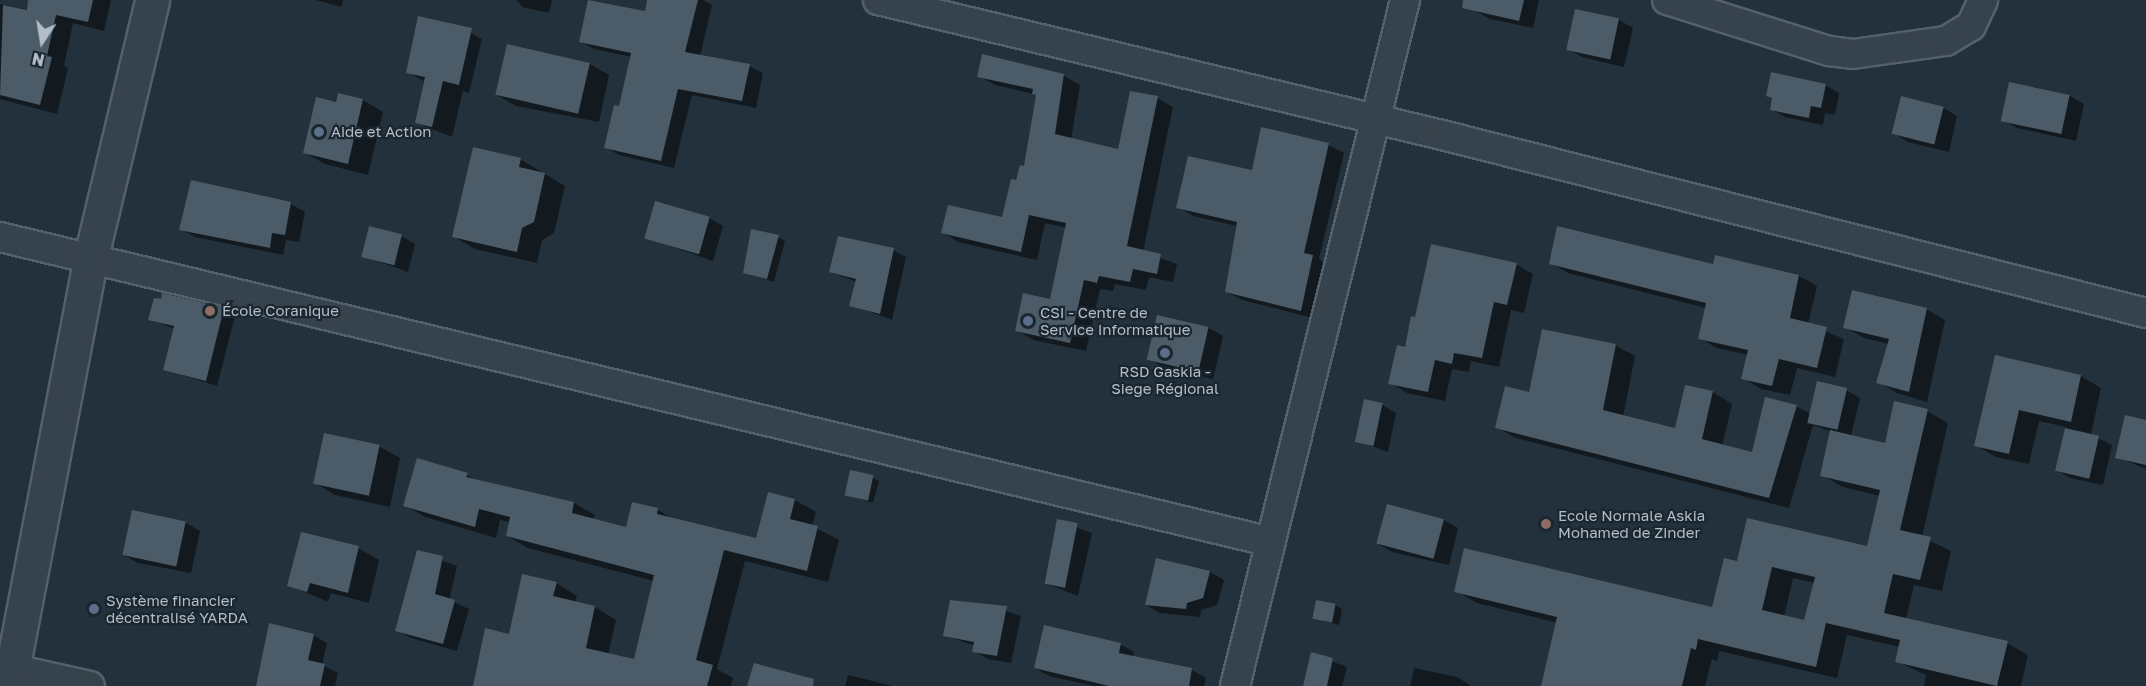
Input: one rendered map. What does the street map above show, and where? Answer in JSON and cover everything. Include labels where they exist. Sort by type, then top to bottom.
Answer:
[{"type":"street","points":[[90,686],[8,673],[90,261],[152,0]]},
{"type":"street","points":[[878,0],[1376,120],[2146,313]]},
{"type":"street","points":[[1235,686],[1405,0]]},
{"type":"street","points":[[1667,0],[1829,51],[1853,54],[1946,41],[1971,26],[1983,0]]},
{"type":"street","points":[[0,237],[90,261],[1271,542]]},
{"type":"building","points":[[28,0],[93,0],[88,22],[56,15],[47,56],[52,57],[40,105],[0,95],[3,5],[27,10]]},
{"type":"building","points":[[588,0],[645,11],[647,0],[698,0],[685,52],[750,64],[742,101],[678,89],[661,161],[604,148],[614,105],[619,106],[631,53],[579,42]]},
{"type":"building","points":[[1463,0],[1524,0],[1519,21],[1462,8]]},
{"type":"building","points":[[1575,9],[1619,18],[1610,59],[1566,50]]},
{"type":"building","points":[[418,16],[472,28],[459,85],[443,81],[432,127],[415,123],[425,77],[406,73]]},
{"type":"building","points":[[507,44],[590,63],[578,114],[495,95]]},
{"type":"building","points":[[982,54],[1064,74],[1055,134],[1118,149],[1130,91],[1158,96],[1127,246],[1161,254],[1157,274],[1133,269],[1130,282],[1099,276],[1097,283],[1084,280],[1070,343],[1015,331],[1023,293],[1050,299],[1066,223],[1029,215],[1021,252],[941,233],[948,205],[1002,217],[1011,179],[1016,180],[1020,165],[1024,166],[1036,95],[1032,94],[1033,89],[977,77]]},
{"type":"building","points":[[1771,72],[1826,84],[1821,108],[1811,106],[1809,118],[1770,110],[1772,98],[1766,96]]},
{"type":"building","points":[[2009,82],[2070,95],[2061,134],[2001,121]]},
{"type":"building","points":[[338,93],[363,99],[348,164],[303,153],[316,97],[336,102]]},
{"type":"building","points":[[1901,96],[1944,107],[1934,144],[1892,134]]},
{"type":"building","points":[[1261,127],[1329,143],[1304,253],[1313,255],[1301,311],[1225,292],[1237,222],[1176,208],[1188,156],[1252,170]]},
{"type":"building","points":[[473,147],[521,158],[519,167],[545,173],[534,222],[522,228],[517,252],[452,237]]},
{"type":"building","points":[[191,180],[291,202],[285,235],[272,233],[270,248],[179,230]]},
{"type":"building","points":[[655,201],[710,217],[699,254],[644,238]]},
{"type":"building","points":[[369,226],[402,234],[394,265],[361,257]]},
{"type":"building","points":[[1557,226],[1713,264],[1715,255],[1799,275],[1790,318],[1827,327],[1817,368],[1779,359],[1772,386],[1741,379],[1748,350],[1698,339],[1706,303],[1549,264]]},
{"type":"building","points":[[751,229],[779,235],[767,279],[743,273]]},
{"type":"building","points":[[838,236],[894,248],[880,314],[849,306],[856,279],[829,272]]},
{"type":"building","points":[[1431,244],[1517,263],[1507,305],[1494,302],[1482,358],[1454,353],[1452,364],[1435,360],[1428,392],[1388,384],[1397,345],[1405,347],[1411,316],[1415,317]]},
{"type":"building","points":[[1852,290],[1927,308],[1909,392],[1876,383],[1889,339],[1843,328]]},
{"type":"building","points":[[162,293],[224,308],[206,381],[163,370],[174,326],[148,320],[154,298],[161,299]]},
{"type":"building","points":[[1157,315],[1209,327],[1198,372],[1147,360]]},
{"type":"building","points":[[1542,329],[1616,344],[1603,410],[1675,428],[1685,385],[1713,391],[1702,439],[1752,452],[1765,397],[1797,405],[1769,498],[1495,428],[1505,386],[1529,392]]},
{"type":"building","points":[[1995,355],[2081,375],[2071,422],[2019,410],[2009,454],[1974,446]]},
{"type":"building","points":[[1817,381],[1847,388],[1838,430],[1807,423]]},
{"type":"building","points":[[1364,399],[1383,403],[1373,446],[1355,442]]},
{"type":"building","points":[[1894,401],[1928,409],[1900,530],[1931,537],[1920,580],[1893,574],[1884,613],[2008,641],[1997,686],[1895,662],[1900,640],[1826,623],[1816,667],[1698,639],[1696,650],[1691,648],[1682,686],[1541,686],[1557,617],[1454,592],[1464,548],[1712,607],[1724,558],[1737,561],[1747,518],[1867,546],[1880,490],[1820,476],[1830,430],[1885,443]],"holes":[[[1772,567],[1815,577],[1804,620],[1762,610]]]},
{"type":"building","points":[[2125,415],[2146,420],[2146,465],[2115,458]]},
{"type":"building","points":[[2065,428],[2099,436],[2089,479],[2055,471]]},
{"type":"building","points":[[324,433],[380,445],[369,496],[313,484]]},
{"type":"building","points":[[417,458],[468,473],[466,477],[574,502],[572,513],[626,527],[632,502],[658,508],[657,514],[756,538],[768,492],[795,499],[790,519],[818,526],[807,571],[724,550],[696,660],[713,665],[707,686],[473,686],[485,628],[509,634],[522,574],[557,582],[553,596],[595,606],[586,648],[634,659],[654,575],[506,536],[510,517],[479,509],[475,527],[403,506]]},
{"type":"building","points":[[850,470],[873,475],[868,500],[845,495]]},
{"type":"building","points":[[1387,504],[1444,519],[1433,559],[1376,544]]},
{"type":"building","points":[[132,510],[186,521],[176,566],[122,555]]},
{"type":"building","points":[[1057,519],[1078,523],[1065,588],[1044,584]]},
{"type":"building","points":[[301,532],[359,546],[348,593],[310,583],[307,592],[287,586]]},
{"type":"building","points":[[417,550],[443,556],[435,594],[455,600],[443,644],[395,631]]},
{"type":"building","points":[[1156,558],[1210,571],[1203,598],[1187,603],[1186,609],[1145,605]]},
{"type":"building","points":[[950,600],[1007,606],[997,656],[972,652],[974,642],[943,636]]},
{"type":"building","points":[[1316,600],[1336,604],[1332,622],[1312,619]]},
{"type":"building","points":[[269,623],[314,634],[308,660],[325,664],[320,686],[256,686]]},
{"type":"building","points":[[1044,625],[1121,643],[1119,653],[1192,668],[1189,686],[1109,686],[1034,668]]},
{"type":"building","points":[[1311,652],[1333,658],[1327,686],[1303,686]]},
{"type":"building","points":[[754,663],[814,679],[813,686],[747,686]]},
{"type":"place","name":"Aide et Action","points":[[319,132]]},
{"type":"place","name":"École Coranique","points":[[210,311]]},
{"type":"place","name":"CSI - Centre de Service Informatique","points":[[1028,321]]},
{"type":"place","name":"RSD Gaskia - Siege Régional","points":[[1165,353]]},
{"type":"place","name":"Ecole Normale Askia Mohamed de Zinder","points":[[1546,524]]},
{"type":"place","name":"Système financier décentralisé YARDA","points":[[94,609]]}]
